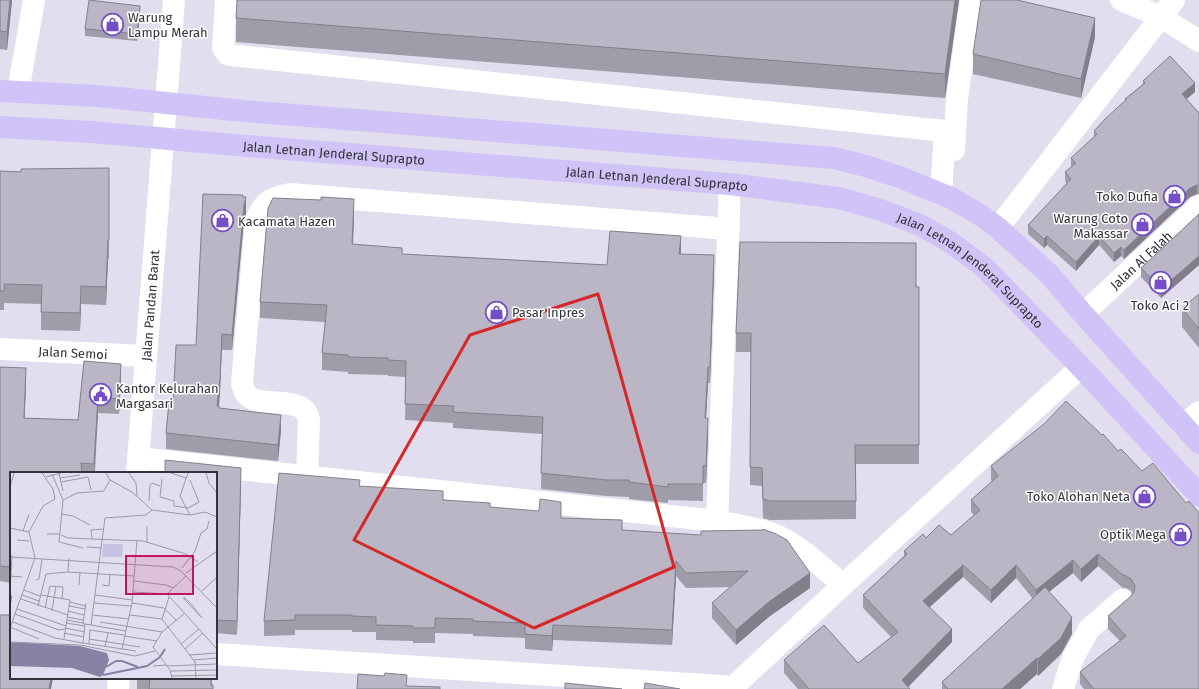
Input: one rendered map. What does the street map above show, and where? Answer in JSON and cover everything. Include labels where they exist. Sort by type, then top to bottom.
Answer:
[{"type":"main road","points":[[9,92],[98,96],[244,111],[834,158],[873,168],[946,196],[982,216],[998,228],[1049,274],[1083,314],[1191,419],[1199,443]]},
{"type":"main road","name":"Jalan Letnan Jenderal Suprapto","points":[[0,127],[92,132],[730,184],[838,198],[878,209],[920,225],[950,242],[985,268],[1081,367],[1199,495]]},
{"type":"street","points":[[9,92],[34,0]]},
{"type":"street","points":[[165,103],[174,0]]},
{"type":"street","points":[[226,0],[223,48],[227,54],[230,55],[950,132]]},
{"type":"street","points":[[946,196],[950,132],[957,99],[971,0]]},
{"type":"street","points":[[1121,0],[1167,8],[1199,41]]},
{"type":"street","points":[[998,228],[1167,8]]},
{"type":"street","name":"Jalan Pandan Barat","points":[[137,466],[165,103]]},
{"type":"street","points":[[717,521],[730,184]]},
{"type":"street","points":[[307,476],[309,420],[307,412],[299,406],[254,399],[247,395],[242,383],[256,221],[260,209],[267,201],[279,196],[290,194],[729,229]]},
{"type":"street","name":"Jalan Al Falah","points":[[1083,314],[1199,206]]},
{"type":"street","name":"Jalan Semoi","points":[[0,348],[145,356]]},
{"type":"street","points":[[217,654],[723,686],[733,689],[843,585],[1081,367]]},
{"type":"street","points":[[137,466],[307,476],[717,521],[760,530],[781,538],[797,547],[843,585]]},
{"type":"street","points":[[1064,689],[1072,660],[1089,629],[1122,600]]},
{"type":"street","points":[[118,689],[120,679]]},
{"type":"highlighted area","points":[[598,294],[674,567],[534,628],[354,540],[470,335]]},
{"type":"building","points":[[0,0],[10,0],[7,32],[0,31]]},
{"type":"building","name":"Warung Lampu Merah","points":[[89,0],[140,6],[137,34],[85,29]]},
{"type":"building","points":[[237,0],[955,0],[945,74],[236,18]]},
{"type":"building","points":[[981,0],[1017,0],[1095,18],[1081,79],[973,54]]},
{"type":"building","points":[[1170,56],[1195,83],[1182,94],[1199,113],[1199,185],[1190,188],[1124,250],[1121,247],[1114,253],[1099,236],[1076,262],[1047,236],[1044,239],[1028,225],[1071,179],[1065,172],[1076,163],[1071,158],[1097,134],[1094,131],[1106,118],[1127,99],[1125,99],[1145,83],[1143,81]]},
{"type":"building","points":[[109,168],[109,240],[106,287],[81,286],[80,313],[41,312],[42,285],[4,284],[4,291],[0,291],[0,171],[21,172],[21,169]]},
{"type":"building","points":[[203,194],[243,195],[243,197],[246,197],[232,335],[222,334],[217,406],[219,406],[219,408],[281,415],[278,445],[166,433],[169,402],[173,402],[176,345],[196,345]]},
{"type":"building","points":[[321,197],[354,199],[352,244],[402,248],[402,254],[607,265],[610,231],[681,236],[679,254],[714,255],[710,367],[708,367],[705,418],[708,418],[706,466],[703,466],[703,484],[668,484],[668,487],[629,482],[629,480],[606,480],[541,473],[543,417],[453,412],[454,406],[405,404],[406,361],[388,360],[388,358],[348,357],[348,355],[322,353],[327,305],[260,302],[268,208],[273,198],[321,200]]},
{"type":"building","points":[[1199,214],[1199,256],[1161,289],[1141,268]]},
{"type":"building","points":[[740,242],[916,243],[916,287],[919,287],[919,445],[855,445],[856,501],[770,501],[763,499],[762,468],[750,467],[751,333],[736,333]]},
{"type":"building","points":[[1199,294],[1199,329],[1182,308]]},
{"type":"building","points":[[84,361],[121,364],[119,399],[98,397],[94,464],[81,463],[82,472],[10,472],[10,567],[0,566],[0,367],[26,368],[24,418],[78,420]]},
{"type":"building","points":[[1066,401],[1102,435],[1103,434],[1118,451],[1121,449],[1142,471],[1153,463],[1186,503],[1189,501],[1199,513],[1199,689],[1094,689],[1080,672],[1126,636],[1108,616],[1130,597],[1134,592],[1135,586],[1131,579],[1123,575],[1098,554],[1081,569],[1073,560],[1036,590],[1016,565],[991,590],[963,565],[923,601],[952,629],[902,680],[910,689],[809,689],[784,660],[824,625],[858,663],[898,632],[863,595],[907,554],[904,551],[923,534],[926,538],[939,525],[951,535],[980,510],[971,500],[998,476],[991,466],[1044,424]]},
{"type":"building","points":[[165,460],[241,468],[237,621],[217,620],[217,472],[165,472]]},
{"type":"building","points":[[279,473],[360,480],[359,486],[443,491],[443,500],[490,503],[490,507],[539,511],[540,499],[561,502],[561,518],[622,520],[622,530],[701,535],[701,531],[763,529],[787,540],[810,573],[770,601],[736,630],[712,603],[748,571],[686,573],[676,561],[672,630],[553,625],[552,636],[525,634],[525,623],[473,621],[473,619],[435,618],[435,628],[376,625],[376,617],[352,615],[295,615],[295,620],[264,621]]},
{"type":"building","points":[[1045,587],[1072,617],[1061,638],[1002,689],[948,689],[942,682]]},
{"type":"building","points":[[0,615],[10,615],[10,679],[51,679],[49,689],[0,689]]},
{"type":"building","points":[[385,673],[407,675],[406,686],[440,687],[440,689],[357,689],[358,674],[384,676]]},
{"type":"building","points":[[150,679],[211,679],[211,685],[213,685],[213,689],[149,689]]},
{"type":"building","points":[[565,683],[622,689],[565,689]]},
{"type":"building","points":[[645,683],[680,689],[644,689]]},
{"type":"place","name":"Warung Lampu Merah","points":[[113,24]]},
{"type":"place","name":"Toko Dufia","points":[[1174,196]]},
{"type":"place","name":"Kacamata Hazen","points":[[222,221]]},
{"type":"place","name":"Warung Coto Makassar","points":[[1143,225]]},
{"type":"place","name":"Toko Aci 2","points":[[1160,283]]},
{"type":"place","name":"Pasar Inpres","points":[[497,312]]},
{"type":"place","name":"Kantor Kelurahan Margasari","points":[[101,395]]},
{"type":"place","name":"Toko Alohan Neta","points":[[1145,496]]},
{"type":"place","name":"Optik Mega","points":[[1181,534]]}]
